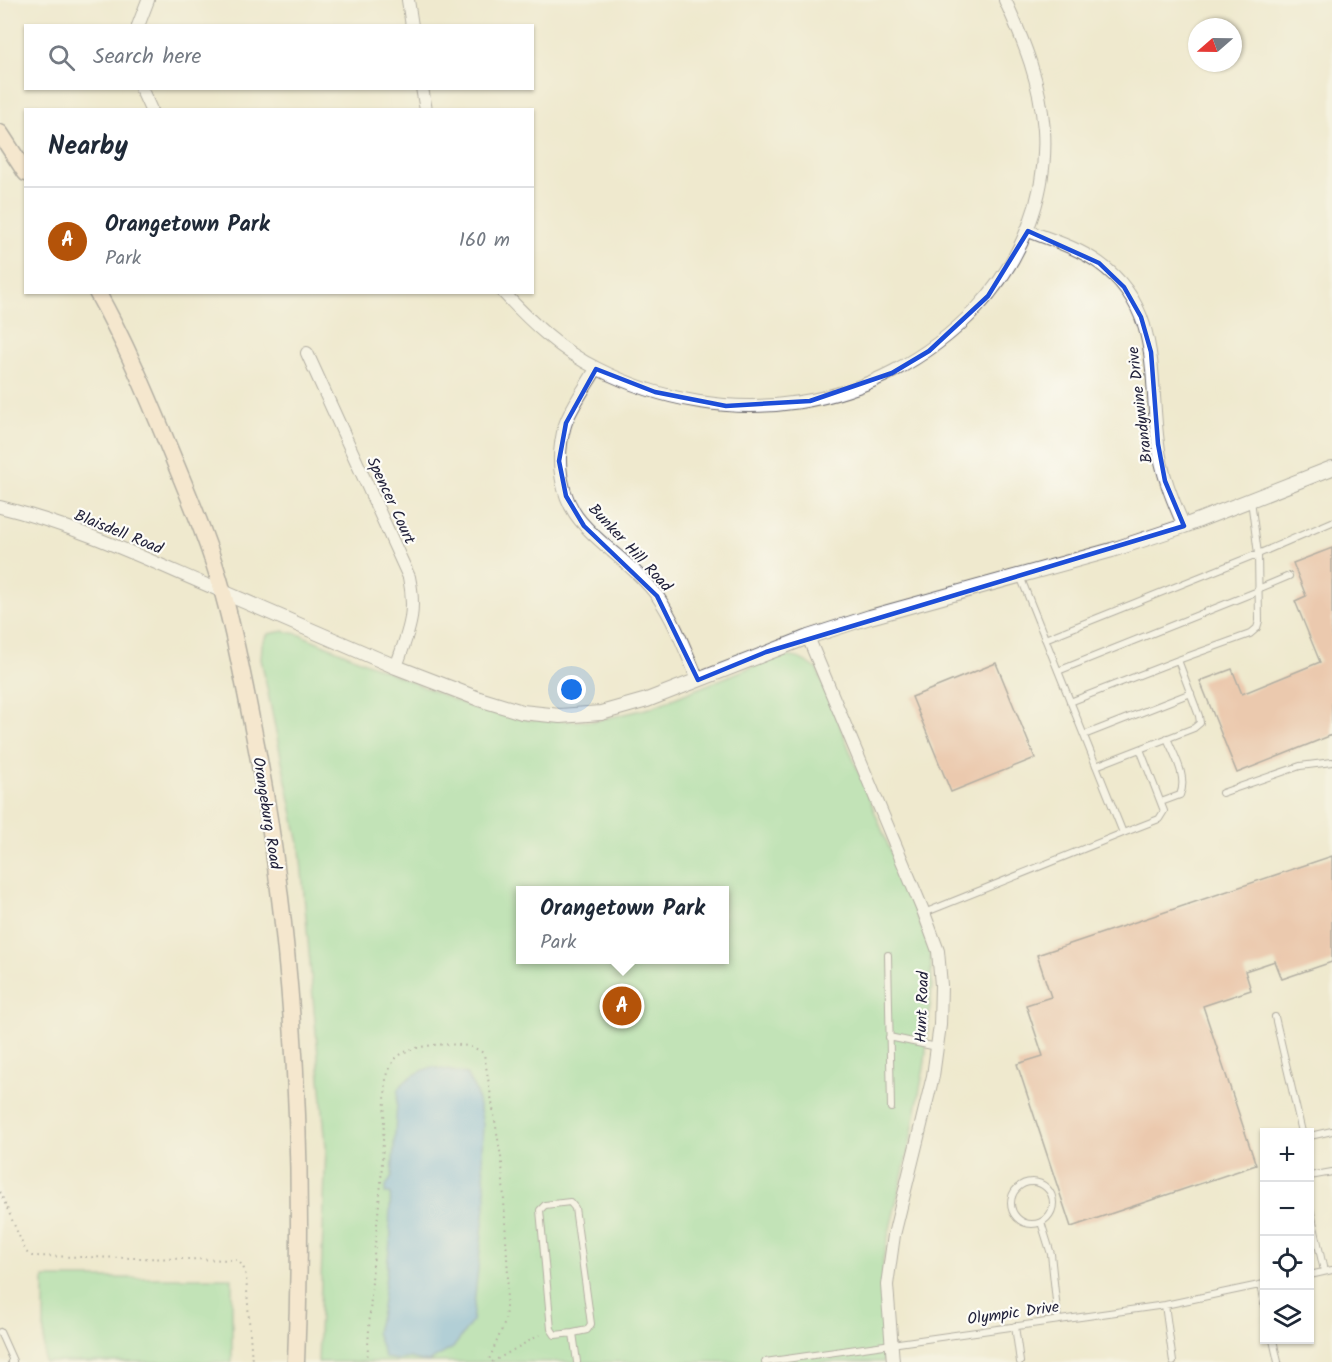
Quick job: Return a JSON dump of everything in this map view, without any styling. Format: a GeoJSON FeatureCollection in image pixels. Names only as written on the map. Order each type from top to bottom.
{"type":"FeatureCollection","features":[{"type":"Feature","properties":{"kind":"main road"},"geometry":{"type":"LineString","coordinates":[[0,133],[24,170]]}},
{"type":"Feature","properties":{"kind":"main road","name":"Orangeburg Road"},"geometry":{"type":"LineString","coordinates":[[98,294],[150,401],[189,497],[223,592],[265,790],[291,987],[300,1197],[296,1362]]}},
{"type":"Feature","properties":{"kind":"street"},"geometry":{"type":"LineString","coordinates":[[139,24],[148,0]]}},
{"type":"Feature","properties":{"kind":"street"},"geometry":{"type":"LineString","coordinates":[[408,0],[412,24]]}},
{"type":"Feature","properties":{"kind":"street"},"geometry":{"type":"LineString","coordinates":[[505,294],[530,321],[596,369],[656,392],[726,406],[766,407],[810,401],[851,390],[892,373],[929,351],[960,326],[988,296],[1010,266],[1028,231],[1042,171],[1044,131],[1039,93],[1029,53],[1005,0]]}},
{"type":"Feature","properties":{"kind":"street"},"geometry":{"type":"LineString","coordinates":[[142,90],[150,108]]}},
{"type":"Feature","properties":{"kind":"street"},"geometry":{"type":"LineString","coordinates":[[422,90],[426,108]]}},
{"type":"Feature","properties":{"kind":"street","name":"Brandywine Drive"},"geometry":{"type":"LineString","coordinates":[[1028,231],[1073,249],[1099,263],[1124,287],[1141,317],[1151,352],[1158,444],[1165,481],[1184,526]]}},
{"type":"Feature","properties":{"kind":"street","name":"Spencer Court"},"geometry":{"type":"LineString","coordinates":[[307,353],[409,577],[413,596],[412,619],[396,667]]}},
{"type":"Feature","properties":{"kind":"street","name":"Bunker Hill Road"},"geometry":{"type":"LineString","coordinates":[[596,369],[566,423],[559,461],[566,496],[584,526],[633,570],[657,596],[672,622],[698,680]]}},
{"type":"Feature","properties":{"kind":"street"},"geometry":{"type":"LineString","coordinates":[[223,592],[396,667],[479,699],[522,712],[561,716],[601,713],[647,700],[808,637],[870,617],[1112,550],[1184,526],[1332,468]]}},
{"type":"Feature","properties":{"kind":"street","name":"Blaisdell Road"},"geometry":{"type":"LineString","coordinates":[[0,507],[39,516],[97,538],[223,592]]}},
{"type":"Feature","properties":{"kind":"street","name":"Hunt Road"},"geometry":{"type":"LineString","coordinates":[[808,637],[938,951],[941,985],[937,1047],[923,1120],[894,1235],[887,1285],[893,1362]]}},
{"type":"Feature","properties":{"kind":"lane"},"geometry":{"type":"LineString","coordinates":[[1070,702],[1250,634],[1257,628],[1259,621],[1258,555],[1251,499]]}},
{"type":"Feature","properties":{"kind":"lane"},"geometry":{"type":"LineString","coordinates":[[1045,639],[1258,555],[1332,522]]}},
{"type":"Feature","properties":{"kind":"lane"},"geometry":{"type":"LineString","coordinates":[[1020,576],[1123,833]]}},
{"type":"Feature","properties":{"kind":"lane"},"geometry":{"type":"LineString","coordinates":[[1058,671],[1289,576]]}},
{"type":"Feature","properties":{"kind":"lane"},"geometry":{"type":"LineString","coordinates":[[1096,766],[1194,728],[1200,723],[1178,660]]}},
{"type":"Feature","properties":{"kind":"lane"},"geometry":{"type":"LineString","coordinates":[[1084,735],[1191,693]]}},
{"type":"Feature","properties":{"kind":"lane"},"geometry":{"type":"LineString","coordinates":[[1161,802],[1180,795],[1184,787],[1167,738]]}},
{"type":"Feature","properties":{"kind":"lane"},"geometry":{"type":"LineString","coordinates":[[924,913],[1159,819],[1164,811],[1140,749]]}},
{"type":"Feature","properties":{"kind":"lane"},"geometry":{"type":"LineString","coordinates":[[1222,793],[1300,766],[1332,762]]}},
{"type":"Feature","properties":{"kind":"lane"},"geometry":{"type":"LineString","coordinates":[[888,955],[891,1108]]}},
{"type":"Feature","properties":{"kind":"lane"},"geometry":{"type":"LineString","coordinates":[[1275,1017],[1301,1128]]}},
{"type":"Feature","properties":{"kind":"lane"},"geometry":{"type":"LineString","coordinates":[[890,1037],[937,1047]]}},
{"type":"Feature","properties":{"kind":"lane"},"geometry":{"type":"LineString","coordinates":[[1314,1135],[1332,1131]]}},
{"type":"Feature","properties":{"kind":"lane"},"geometry":{"type":"LineString","coordinates":[[1314,1175],[1332,1172]]}},
{"type":"Feature","properties":{"kind":"lane"},"geometry":{"type":"LineString","coordinates":[[1039,1183],[1050,1192],[1051,1212],[1041,1222],[1028,1223],[1016,1216],[1013,1211],[1012,1198],[1015,1192],[1025,1184],[1039,1183]]}},
{"type":"Feature","properties":{"kind":"lane"},"geometry":{"type":"LineString","coordinates":[[570,1202],[575,1208],[591,1324],[587,1330],[573,1333],[555,1335],[551,1329],[540,1210],[545,1205],[570,1202]]}},
{"type":"Feature","properties":{"kind":"lane"},"geometry":{"type":"LineString","coordinates":[[1041,1222],[1051,1254],[1058,1320]]}},
{"type":"Feature","properties":{"kind":"lane"},"geometry":{"type":"LineString","coordinates":[[1314,1222],[1328,1270]]}},
{"type":"Feature","properties":{"kind":"lane","name":"Olympic Drive"},"geometry":{"type":"LineString","coordinates":[[765,1362],[1165,1305],[1260,1285]]}},
{"type":"Feature","properties":{"kind":"lane"},"geometry":{"type":"LineString","coordinates":[[1165,1305],[1173,1362]]}},
{"type":"Feature","properties":{"kind":"lane"},"geometry":{"type":"LineString","coordinates":[[1015,1326],[1020,1362]]}},
{"type":"Feature","properties":{"kind":"lane"},"geometry":{"type":"LineString","coordinates":[[0,1332],[13,1361],[11,1362]]}},
{"type":"Feature","properties":{"kind":"lane"},"geometry":{"type":"LineString","coordinates":[[573,1333],[577,1362]]}},
{"type":"Feature","properties":{"kind":"lane"},"geometry":{"type":"LineString","coordinates":[[1274,1344],[1278,1362]]}},
{"type":"Feature","properties":{"kind":"path"},"geometry":{"type":"LineString","coordinates":[[367,1362],[381,1183],[386,1079],[390,1068],[401,1054],[415,1049],[458,1043],[479,1048],[484,1054],[502,1163],[507,1240],[507,1301],[505,1322],[490,1362]]}},
{"type":"Feature","properties":{"kind":"path"},"geometry":{"type":"LineString","coordinates":[[0,1192],[26,1252],[32,1256],[237,1260],[243,1266],[246,1276],[252,1362]]}},
{"type":"Feature","properties":{"kind":"path"},"geometry":{"type":"LineString","coordinates":[[490,1362],[551,1329]]}},
{"type":"Feature","properties":{"kind":"highlighted area"},"geometry":{"type":"Polygon","coordinates":[[[1028,231],[1099,263],[1124,287],[1141,317],[1151,352],[1158,444],[1165,481],[1184,526],[766,652],[698,680],[657,596],[584,526],[566,496],[559,461],[566,423],[596,369],[655,392],[726,406],[810,401],[892,373],[929,351],[988,296],[1028,231]]]}},
{"type":"Feature","properties":{"kind":"green space"},"geometry":{"type":"Polygon","coordinates":[[[284,631],[301,635],[478,710],[530,720],[595,721],[650,708],[776,657],[798,658],[817,669],[930,949],[932,984],[925,1062],[910,1143],[883,1259],[883,1362],[318,1362],[326,1147],[300,849],[261,659],[262,645],[268,634],[284,631]]]}},
{"type":"Feature","properties":{"kind":"green space"},"geometry":{"type":"Polygon","coordinates":[[[44,1278],[232,1278],[232,1362],[44,1362],[44,1278]]]}},
{"type":"Feature","properties":{"kind":"water"},"geometry":{"type":"Polygon","coordinates":[[[432,1067],[466,1074],[476,1092],[483,1124],[482,1154],[486,1197],[472,1322],[453,1348],[428,1362],[410,1358],[397,1360],[385,1358],[376,1332],[382,1308],[391,1234],[390,1193],[385,1193],[386,1186],[392,1177],[398,1089],[413,1075],[432,1067]]]}},
{"type":"Feature","properties":{"kind":"building"},"geometry":{"type":"Polygon","coordinates":[[[1332,548],[1332,735],[1237,773],[1200,681],[1232,669],[1242,694],[1320,662],[1295,601],[1306,596],[1293,563],[1332,548]]]}},
{"type":"Feature","properties":{"kind":"building"},"geometry":{"type":"Polygon","coordinates":[[[996,663],[1035,758],[951,792],[912,697],[996,663]]]}},
{"type":"Feature","properties":{"kind":"building"},"geometry":{"type":"Polygon","coordinates":[[[1332,856],[1332,962],[1282,979],[1275,961],[1245,971],[1251,990],[1203,1006],[1256,1165],[1071,1227],[1017,1064],[1043,1056],[1026,1005],[1051,997],[1037,955],[1332,856]]]}},
{"type":"Feature","properties":{"kind":"place","name":"Orangetown Park"},"geometry":{"type":"Point","coordinates":[622,1006]}}]}
